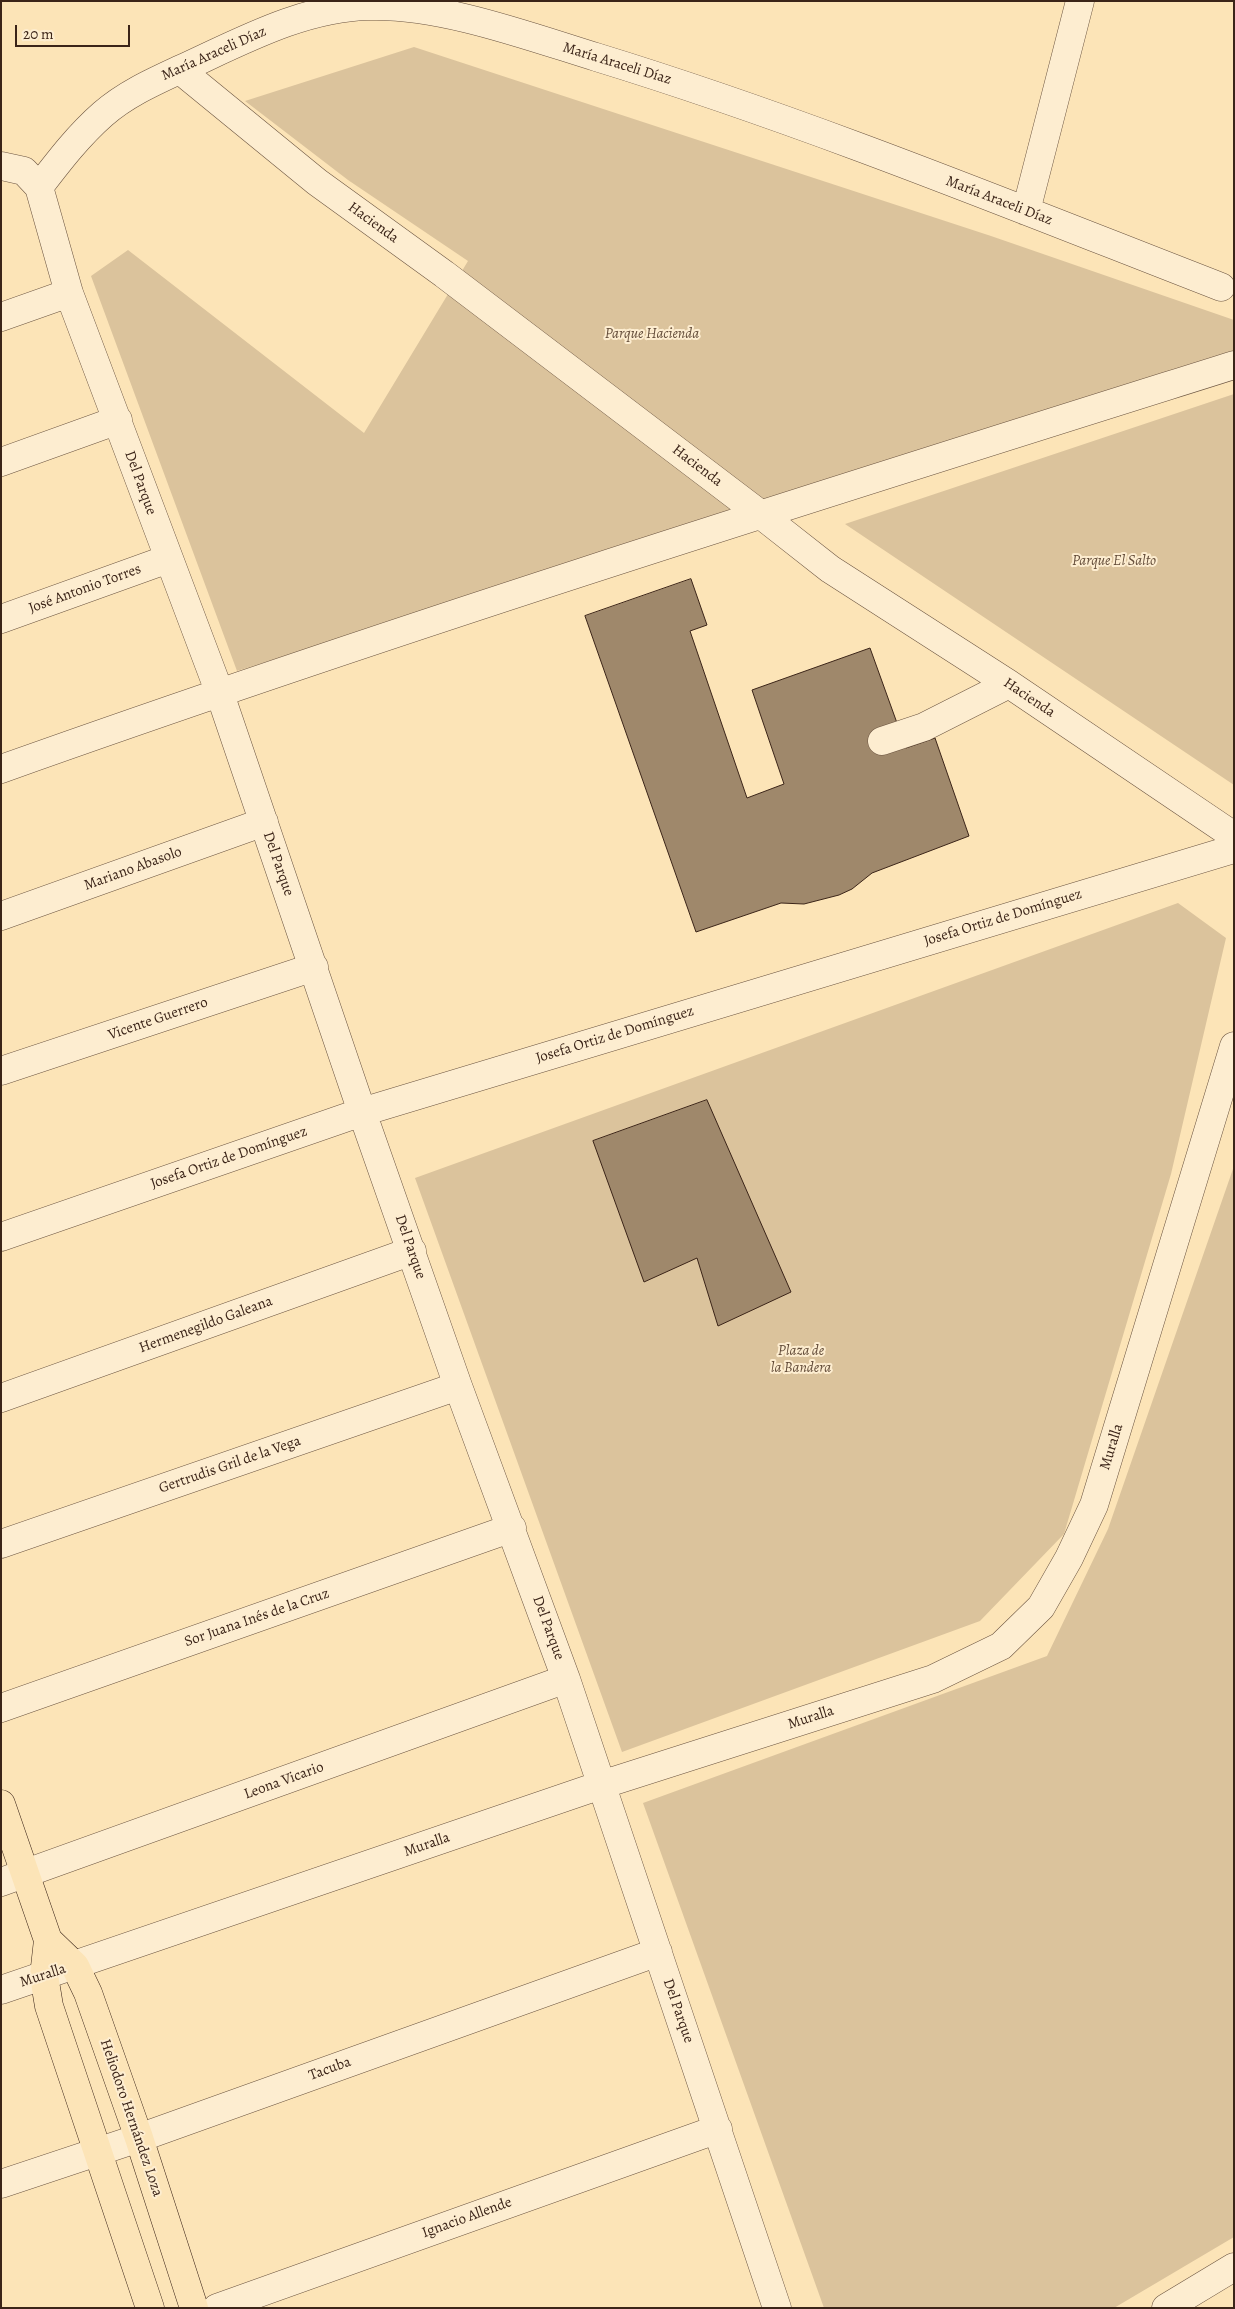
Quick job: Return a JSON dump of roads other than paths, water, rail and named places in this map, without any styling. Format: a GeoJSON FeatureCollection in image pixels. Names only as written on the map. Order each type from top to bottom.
{"type":"FeatureCollection","features":[{"type":"Feature","properties":{"kind":"main road","name":"Heliodoro Hernández Loza"},"geometry":{"type":"LineString","coordinates":[[1,1804],[13,1878],[48,1940],[75,1966],[88,1993],[140,2138],[194,2308]]}},
{"type":"Feature","properties":{"kind":"main road","name":"Heliodoro Hernández Loza"},"geometry":{"type":"LineString","coordinates":[[48,1940],[44,1976],[49,2006],[150,2308]]}},
{"type":"Feature","properties":{"kind":"street"},"geometry":{"type":"LineString","coordinates":[[1026,211],[1080,1]]}},
{"type":"Feature","properties":{"kind":"street","name":"María Araceli Díaz"},"geometry":{"type":"LineString","coordinates":[[39,187],[68,148],[104,113],[136,90],[228,46],[280,25],[336,9],[370,6],[434,13],[500,28],[733,102],[1026,211],[1221,287]]}},
{"type":"Feature","properties":{"kind":"street","name":"Hacienda"},"geometry":{"type":"LineString","coordinates":[[180,70],[317,182],[444,274],[760,514],[830,570],[1009,684],[1234,836]]}},
{"type":"Feature","properties":{"kind":"street"},"geometry":{"type":"LineString","coordinates":[[1,166],[24,171],[39,187]]}},
{"type":"Feature","properties":{"kind":"street","name":"Del Parque"},"geometry":{"type":"LineString","coordinates":[[39,187],[69,293],[219,691],[362,1112],[458,1386],[512,1528],[566,1679],[777,2308]]}},
{"type":"Feature","properties":{"kind":"street"},"geometry":{"type":"LineString","coordinates":[[1,317],[69,293]]}},
{"type":"Feature","properties":{"kind":"street"},"geometry":{"type":"LineString","coordinates":[[1,769],[219,691],[760,514],[1234,365]]}},
{"type":"Feature","properties":{"kind":"street"},"geometry":{"type":"LineString","coordinates":[[1,462],[118,420]]}},
{"type":"Feature","properties":{"kind":"street","name":"José Antonio Torres"},"geometry":{"type":"LineString","coordinates":[[1,619],[168,559]]}},
{"type":"Feature","properties":{"kind":"street"},"geometry":{"type":"LineString","coordinates":[[882,741],[924,727],[1009,684]]}},
{"type":"Feature","properties":{"kind":"street","name":"Mariano Abasolo"},"geometry":{"type":"LineString","coordinates":[[1,916],[264,822]]}},
{"type":"Feature","properties":{"kind":"street","name":"Josefa Ortiz de Domínguez"},"geometry":{"type":"LineString","coordinates":[[1,1237],[362,1112],[1234,848]]}},
{"type":"Feature","properties":{"kind":"street","name":"Vicente Guerrero"},"geometry":{"type":"LineString","coordinates":[[1,1072],[314,967]]}},
{"type":"Feature","properties":{"kind":"street","name":"Muralla"},"geometry":{"type":"LineString","coordinates":[[1,1990],[601,1785],[933,1679],[1001,1646],[1041,1607],[1069,1558],[1094,1505],[1234,1046]]}},
{"type":"Feature","properties":{"kind":"street","name":"Hermenegildo Galeana"},"geometry":{"type":"LineString","coordinates":[[1,1398],[412,1252]]}},
{"type":"Feature","properties":{"kind":"street","name":"Gertrudis Gril de la Vega"},"geometry":{"type":"LineString","coordinates":[[1,1544],[458,1386]]}},
{"type":"Feature","properties":{"kind":"street","name":"Sor Juana Inés de la Cruz"},"geometry":{"type":"LineString","coordinates":[[1,1708],[512,1528]]}},
{"type":"Feature","properties":{"kind":"street","name":"Leona Vicario"},"geometry":{"type":"LineString","coordinates":[[13,1878],[566,1679]]}},
{"type":"Feature","properties":{"kind":"street","name":"Tacuba"},"geometry":{"type":"LineString","coordinates":[[1,2184],[140,2138],[658,1952]]}},
{"type":"Feature","properties":{"kind":"street","name":"Ignacio Allende"},"geometry":{"type":"LineString","coordinates":[[217,2308],[718,2129]]}},
{"type":"Feature","properties":{"kind":"street"},"geometry":{"type":"LineString","coordinates":[[1166,2308],[1234,2267]]}},
{"type":"Feature","properties":{"kind":"park label","name":"Parque Hacienda"},"geometry":{"type":"Point","coordinates":[652,334]}},
{"type":"Feature","properties":{"kind":"park label","name":"Parque El Salto"},"geometry":{"type":"Point","coordinates":[1114,561]}},
{"type":"Feature","properties":{"kind":"park label","name":"Plaza de la Bandera"},"geometry":{"type":"Point","coordinates":[801,1360]}}]}
